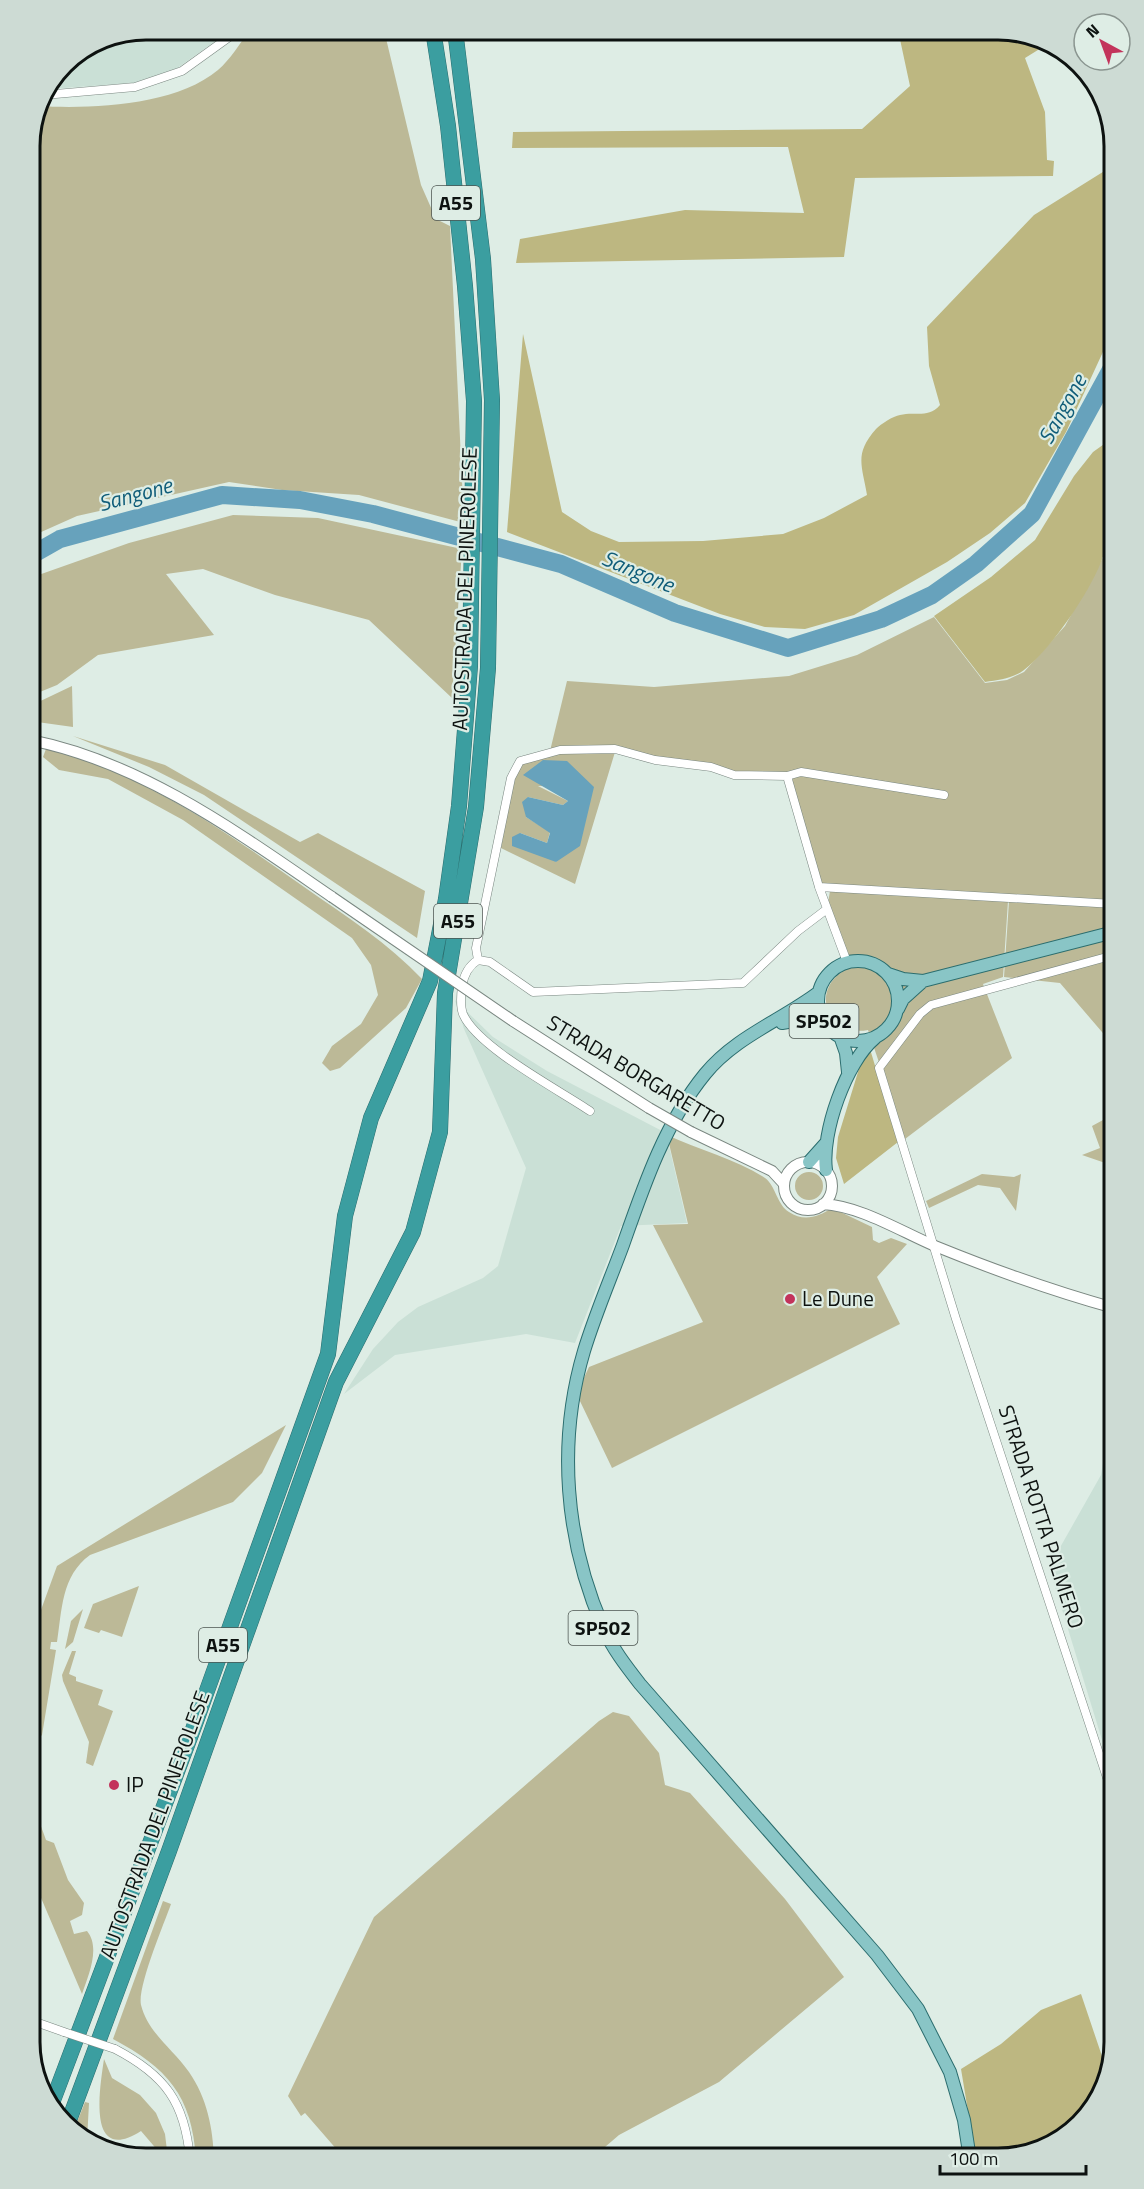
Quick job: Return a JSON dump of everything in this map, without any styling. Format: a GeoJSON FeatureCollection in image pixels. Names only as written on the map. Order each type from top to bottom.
{"type":"FeatureCollection","features":[{"type":"Feature","properties":{"kind":"highway","name":"AUTOSTRADA DEL PINEROLESE"},"geometry":{"type":"LineString","coordinates":[[55,2095],[195,1724],[328,1354],[345,1216],[371,1118],[430,981],[446,899],[459,806],[470,666],[474,401],[465,286],[448,126],[435,40]]}},
{"type":"Feature","properties":{"kind":"highway","name":"AUTOSTRADA DEL PINEROLESE"},"geometry":{"type":"LineString","coordinates":[[71,2116],[169,1851],[336,1383],[413,1232],[443,1115],[445,993],[476,807],[488,668],[492,400],[483,259],[456,40]]}},
{"type":"Feature","properties":{"kind":"main road","name":"SP502"},"geometry":{"type":"LineString","coordinates":[[968,2148],[964,2120],[950,2072],[918,2009],[877,1955],[633,1675],[603,1629],[575,1541],[568,1486],[569,1431],[584,1353],[653,1163],[687,1099],[706,1072],[730,1049],[793,1012],[819,992],[829,973],[847,962],[869,962],[888,974],[903,979],[923,981],[1104,935]]}},
{"type":"Feature","properties":{"kind":"main road"},"geometry":{"type":"LineString","coordinates":[[888,974],[896,988],[897,1012]]}},
{"type":"Feature","properties":{"kind":"main road","name":"SP502"},"geometry":{"type":"LineString","coordinates":[[819,992],[820,1013],[825,1022],[840,1036],[863,1040],[878,1035],[892,1021],[903,999],[923,981]]}},
{"type":"Feature","properties":{"kind":"main road","name":"SP502"},"geometry":{"type":"LineString","coordinates":[[758,1031],[798,1019],[825,1022]]}},
{"type":"Feature","properties":{"kind":"main road"},"geometry":{"type":"LineString","coordinates":[[826,1170],[826,1142],[848,1073],[860,1052],[878,1035]]}},
{"type":"Feature","properties":{"kind":"main road"},"geometry":{"type":"LineString","coordinates":[[840,1036],[846,1053],[848,1073]]}},
{"type":"Feature","properties":{"kind":"main road"},"geometry":{"type":"LineString","coordinates":[[809,1162],[826,1142]]}},
{"type":"Feature","properties":{"kind":"street"},"geometry":{"type":"LineString","coordinates":[[55,93],[135,87],[182,70],[225,40]]}},
{"type":"Feature","properties":{"kind":"street","name":"STRADA BORGARETTO"},"geometry":{"type":"LineString","coordinates":[[41,743],[104,762],[180,799],[238,833],[513,1021],[690,1132],[772,1171],[784,1184]]}},
{"type":"Feature","properties":{"kind":"street"},"geometry":{"type":"LineString","coordinates":[[478,960],[476,948],[511,777],[520,761],[560,750],[615,749],[655,760],[711,767],[734,775],[787,776],[801,772],[944,795]]}},
{"type":"Feature","properties":{"kind":"street"},"geometry":{"type":"LineString","coordinates":[[787,776],[819,887],[847,962]]}},
{"type":"Feature","properties":{"kind":"street"},"geometry":{"type":"LineString","coordinates":[[819,887],[1104,903]]}},
{"type":"Feature","properties":{"kind":"street"},"geometry":{"type":"LineString","coordinates":[[590,1111],[490,1045],[469,1023],[463,1012],[462,988],[466,970],[478,960],[490,962],[533,992],[743,983],[798,931],[827,909]]}},
{"type":"Feature","properties":{"kind":"street","name":"STRADA ROTTA PALMERO"},"geometry":{"type":"LineString","coordinates":[[1104,958],[931,1005],[920,1014],[882,1063],[880,1074],[929,1233],[936,1246],[956,1319],[1104,1768]]}},
{"type":"Feature","properties":{"kind":"street"},"geometry":{"type":"LineString","coordinates":[[852,1209],[832,1188],[826,1170],[809,1162],[796,1166],[789,1172],[784,1184],[787,1197],[798,1207],[810,1210],[823,1204],[852,1209],[936,1246],[1061,1293],[1104,1305]]}},
{"type":"Feature","properties":{"kind":"street","name":"STRADA BORGARETTO"},"geometry":{"type":"LineString","coordinates":[[772,1171],[789,1172]]}},
{"type":"Feature","properties":{"kind":"street"},"geometry":{"type":"LineString","coordinates":[[823,1204],[832,1188]]}},
{"type":"Feature","properties":{"kind":"street"},"geometry":{"type":"LineString","coordinates":[[40,2024],[115,2049],[156,2075],[171,2093],[182,2114],[188,2148]]}},
{"type":"Feature","properties":{"kind":"shaded area"},"geometry":{"type":"Polygon","coordinates":[[[147,40],[217,40],[176,69],[133,83],[58,88],[88,58],[113,46],[147,40]]]}},
{"type":"Feature","properties":{"kind":"shaded area"},"geometry":{"type":"Polygon","coordinates":[[[243,40],[386,40],[421,185],[436,219],[450,226],[464,523],[359,495],[282,490],[229,482],[77,516],[41,532],[41,140],[44,119],[49,107],[82,107],[132,103],[156,98],[200,82],[218,70],[243,40]]]}},
{"type":"Feature","properties":{"kind":"shaded area"},"geometry":{"type":"Polygon","coordinates":[[[900,41],[1004,41],[1025,44],[1039,49],[1025,58],[1045,112],[1047,160],[1054,161],[1053,176],[855,178],[844,257],[516,263],[520,239],[685,210],[804,213],[788,147],[512,148],[513,132],[862,129],[910,86],[900,41]]]}},
{"type":"Feature","properties":{"kind":"shaded area"},"geometry":{"type":"Polygon","coordinates":[[[1104,171],[1104,350],[1066,432],[1025,503],[990,533],[947,562],[854,615],[805,629],[765,627],[720,614],[507,532],[523,334],[562,512],[591,531],[619,542],[703,541],[783,534],[824,518],[867,495],[861,460],[865,446],[876,429],[887,420],[897,416],[931,412],[940,405],[929,366],[927,327],[1034,215],[1104,171]]]}},
{"type":"Feature","properties":{"kind":"shaded area"},"geometry":{"type":"Polygon","coordinates":[[[1104,444],[1104,553],[1093,580],[1072,615],[1035,660],[1015,675],[985,682],[934,616],[991,577],[1035,540],[1074,476],[1093,452],[1104,444]]]}},
{"type":"Feature","properties":{"kind":"shaded area"},"geometry":{"type":"Polygon","coordinates":[[[233,515],[318,518],[462,549],[452,698],[369,620],[275,595],[203,569],[166,574],[214,635],[98,655],[57,685],[41,692],[41,574],[129,543],[233,515]]]}},
{"type":"Feature","properties":{"kind":"shaded area"},"geometry":{"type":"Polygon","coordinates":[[[1104,556],[1104,899],[821,884],[792,780],[794,776],[745,776],[630,752],[550,751],[567,681],[654,687],[789,676],[857,655],[934,617],[985,683],[1007,680],[1024,672],[1065,626],[1104,556]]]}},
{"type":"Feature","properties":{"kind":"shaded area"},"geometry":{"type":"Polygon","coordinates":[[[72,686],[73,727],[41,722],[41,701],[72,686]]]}},
{"type":"Feature","properties":{"kind":"shaded area"},"geometry":{"type":"Polygon","coordinates":[[[73,736],[165,765],[300,842],[318,833],[425,891],[417,938],[204,795],[149,767],[73,736]]]}},
{"type":"Feature","properties":{"kind":"shaded area"},"geometry":{"type":"Polygon","coordinates":[[[46,749],[117,773],[183,807],[246,846],[352,920],[381,942],[422,979],[406,1008],[340,1068],[330,1071],[322,1063],[332,1046],[361,1024],[378,995],[371,965],[352,938],[183,820],[108,779],[59,770],[43,757],[46,749]]]}},
{"type":"Feature","properties":{"kind":"shaded area"},"geometry":{"type":"Polygon","coordinates":[[[577,751],[615,752],[575,884],[501,848],[511,792],[519,767],[538,757],[577,751]],[[538,786],[568,801],[563,805],[528,797],[526,817],[550,832],[547,843],[520,833],[556,862],[593,787],[538,786]]]}},
{"type":"Feature","properties":{"kind":"shaded area"},"geometry":{"type":"Polygon","coordinates":[[[830,891],[1008,901],[1003,977],[983,984],[1012,1058],[905,1139],[868,1030],[842,1027],[833,1019],[828,1010],[826,999],[828,988],[835,977],[847,969],[827,909],[830,891]]]}},
{"type":"Feature","properties":{"kind":"shaded area"},"geometry":{"type":"Polygon","coordinates":[[[1009,901],[1104,906],[1104,1034],[1060,983],[1004,977],[1009,901]]]}},
{"type":"Feature","properties":{"kind":"shaded area"},"geometry":{"type":"Polygon","coordinates":[[[455,1000],[493,1037],[547,1071],[666,1133],[687,1223],[621,1226],[575,1343],[526,1334],[395,1355],[344,1394],[373,1349],[398,1322],[418,1307],[483,1278],[498,1266],[526,1168],[464,1029],[455,1000]]]}},
{"type":"Feature","properties":{"kind":"shaded area"},"geometry":{"type":"Polygon","coordinates":[[[870,1049],[898,1142],[844,1184],[836,1158],[838,1137],[862,1059],[870,1049]]]}},
{"type":"Feature","properties":{"kind":"shaded area"},"geometry":{"type":"Polygon","coordinates":[[[1104,1119],[1104,1163],[1082,1155],[1100,1148],[1092,1126],[1104,1119]]]}},
{"type":"Feature","properties":{"kind":"shaded area","name":"Le Dune"},"geometry":{"type":"Polygon","coordinates":[[[667,1135],[754,1171],[769,1181],[785,1209],[795,1215],[806,1218],[832,1208],[872,1227],[873,1240],[879,1243],[891,1238],[907,1244],[877,1277],[900,1324],[612,1468],[579,1399],[582,1382],[589,1367],[703,1322],[653,1225],[688,1224],[667,1135]]]}},
{"type":"Feature","properties":{"kind":"shaded area"},"geometry":{"type":"Polygon","coordinates":[[[809,1172],[819,1176],[823,1186],[819,1196],[809,1200],[799,1196],[795,1186],[799,1176],[809,1172]]]}},
{"type":"Feature","properties":{"kind":"shaded area"},"geometry":{"type":"Polygon","coordinates":[[[982,1174],[1014,1177],[1021,1174],[1016,1211],[1000,1188],[978,1185],[929,1208],[926,1201],[982,1174]]]}},
{"type":"Feature","properties":{"kind":"shaded area"},"geometry":{"type":"Polygon","coordinates":[[[286,1425],[262,1473],[233,1502],[90,1555],[80,1563],[64,1595],[57,1642],[51,1642],[50,1649],[56,1650],[40,1737],[40,1612],[57,1566],[286,1425]]]}},
{"type":"Feature","properties":{"kind":"shaded area"},"geometry":{"type":"Polygon","coordinates":[[[1104,1457],[1104,1746],[1049,1567],[1101,1475],[1104,1457]]]}},
{"type":"Feature","properties":{"kind":"shaded area"},"geometry":{"type":"Polygon","coordinates":[[[139,1586],[122,1637],[101,1630],[99,1633],[84,1628],[93,1604],[139,1586]]]}},
{"type":"Feature","properties":{"kind":"shaded area"},"geometry":{"type":"Polygon","coordinates":[[[83,1609],[73,1642],[65,1649],[71,1621],[83,1609]]]}},
{"type":"Feature","properties":{"kind":"shaded area"},"geometry":{"type":"Polygon","coordinates":[[[72,1651],[76,1651],[69,1674],[76,1677],[76,1681],[103,1690],[98,1705],[113,1711],[93,1766],[86,1763],[89,1742],[63,1681],[62,1675],[72,1651]]]}},
{"type":"Feature","properties":{"kind":"shaded area"},"geometry":{"type":"Polygon","coordinates":[[[613,1712],[629,1716],[659,1753],[665,1785],[690,1793],[785,1899],[844,1977],[719,2082],[619,2135],[604,2148],[335,2148],[305,2113],[301,2116],[288,2096],[374,1917],[599,1721],[613,1712]]]}},
{"type":"Feature","properties":{"kind":"shaded area"},"geometry":{"type":"Polygon","coordinates":[[[40,1824],[46,1840],[54,1843],[68,1880],[84,1903],[82,1915],[70,1921],[74,1934],[87,1931],[93,1945],[90,1971],[82,1994],[40,1896],[40,1824]]]}},
{"type":"Feature","properties":{"kind":"shaded area"},"geometry":{"type":"Polygon","coordinates":[[[163,1901],[171,1904],[147,1970],[141,2005],[149,2024],[195,2082],[205,2103],[213,2148],[194,2148],[189,2117],[173,2086],[148,2061],[113,2039],[163,1901]]]}},
{"type":"Feature","properties":{"kind":"shaded area"},"geometry":{"type":"Polygon","coordinates":[[[1081,1994],[1103,2058],[1093,2089],[1086,2101],[1067,2122],[1044,2138],[1011,2148],[974,2148],[961,2069],[1001,2044],[1041,2010],[1081,1994]]]}},
{"type":"Feature","properties":{"kind":"shaded area"},"geometry":{"type":"Polygon","coordinates":[[[104,2059],[112,2078],[140,2095],[156,2113],[165,2134],[167,2148],[156,2148],[141,2131],[123,2139],[111,2138],[104,2131],[100,2119],[100,2087],[104,2059]]]}},
{"type":"Feature","properties":{"kind":"shaded area"},"geometry":{"type":"Polygon","coordinates":[[[85,2102],[89,2103],[88,2131],[77,2122],[85,2102]]]}},
{"type":"Feature","properties":{"kind":"water"},"geometry":{"type":"Polygon","coordinates":[[[543,760],[567,761],[594,787],[580,846],[556,862],[512,846],[512,837],[520,833],[547,843],[550,833],[526,817],[522,802],[528,797],[563,805],[568,801],[523,775],[543,760]]]}},
{"type":"Feature","properties":{"kind":"waterway","name":"Sangone"},"geometry":{"type":"LineString","coordinates":[[41,550],[60,539],[222,495],[300,500],[373,514],[561,564],[675,613],[788,648],[881,619],[932,595],[976,564],[1032,514],[1104,382]]}},
{"type":"Feature","properties":{"kind":"place","name":"Le Dune"},"geometry":{"type":"Point","coordinates":[790,1299]}},
{"type":"Feature","properties":{"kind":"place","name":"IP"},"geometry":{"type":"Point","coordinates":[114,1785]}}]}
